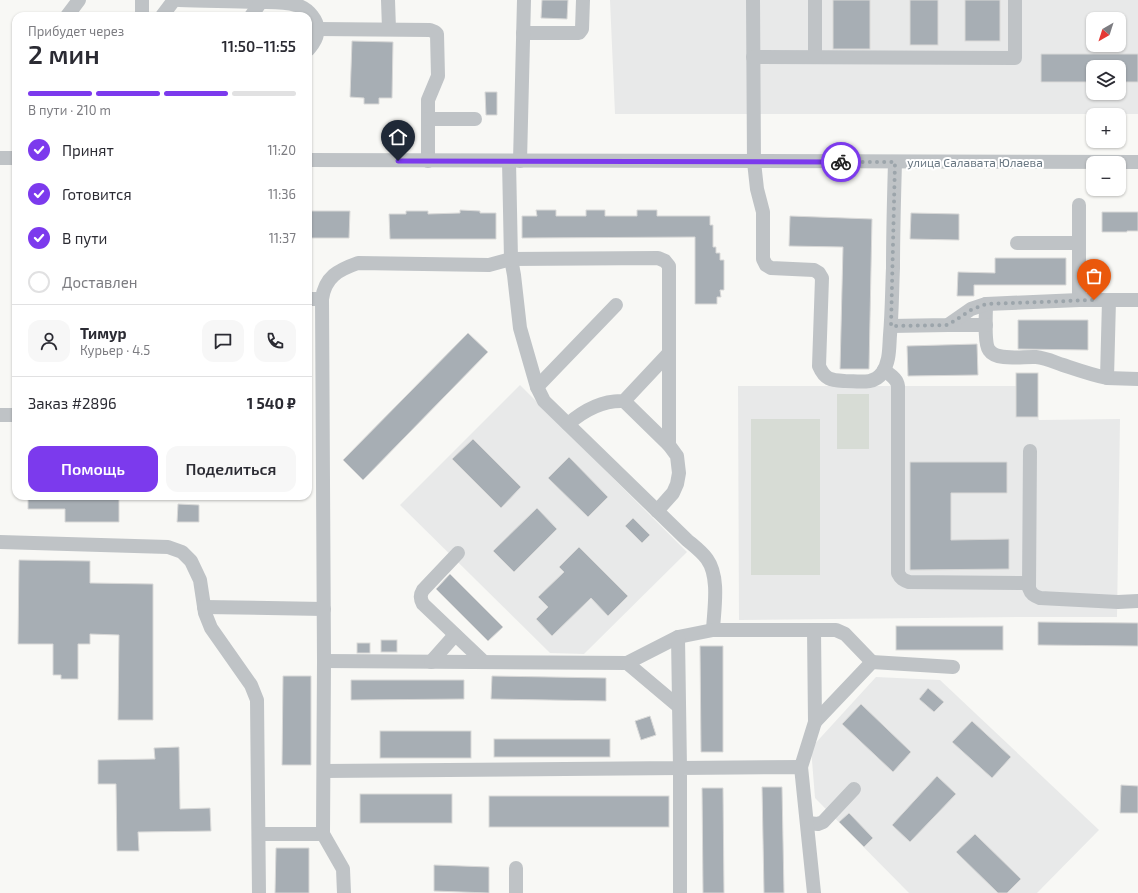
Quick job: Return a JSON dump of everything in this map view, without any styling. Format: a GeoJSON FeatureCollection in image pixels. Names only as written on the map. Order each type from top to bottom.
{"type":"FeatureCollection","features":[{"type":"Feature","properties":{"kind":"street"},"geometry":{"type":"LineString","coordinates":[[69,12],[79,0]]}},
{"type":"Feature","properties":{"kind":"street"},"geometry":{"type":"LineString","coordinates":[[142,0],[142,12]]}},
{"type":"Feature","properties":{"kind":"street"},"geometry":{"type":"LineString","coordinates":[[165,12],[174,0]]}},
{"type":"Feature","properties":{"kind":"street"},"geometry":{"type":"LineString","coordinates":[[180,0],[289,3],[304,8],[308,12]]}},
{"type":"Feature","properties":{"kind":"street"},"geometry":{"type":"LineString","coordinates":[[388,0],[389,29]]}},
{"type":"Feature","properties":{"kind":"street"},"geometry":{"type":"LineString","coordinates":[[524,0],[514,161],[511,259],[520,328],[537,387],[544,401],[707,559],[713,569],[715,587],[713,630]]}},
{"type":"Feature","properties":{"kind":"street"},"geometry":{"type":"LineString","coordinates":[[523,33],[579,33],[582,29],[583,0]]}},
{"type":"Feature","properties":{"kind":"street"},"geometry":{"type":"LineString","coordinates":[[753,0],[754,162],[757,189],[763,212],[763,259],[766,265],[771,268],[814,270],[819,273],[822,278],[819,366],[822,373],[827,378],[833,380],[866,382],[874,380],[882,374],[886,367],[891,326],[895,162]]}},
{"type":"Feature","properties":{"kind":"street"},"geometry":{"type":"LineString","coordinates":[[815,0],[815,57]]}},
{"type":"Feature","properties":{"kind":"street"},"geometry":{"type":"LineString","coordinates":[[753,57],[1015,58],[1015,0]]}},
{"type":"Feature","properties":{"kind":"street"},"geometry":{"type":"LineString","coordinates":[[253,12],[261,2]]}},
{"type":"Feature","properties":{"kind":"street"},"geometry":{"type":"LineString","coordinates":[[312,16],[318,29],[316,39],[312,44]]}},
{"type":"Feature","properties":{"kind":"street"},"geometry":{"type":"LineString","coordinates":[[318,29],[430,30],[437,34],[438,76],[428,100],[428,161]]}},
{"type":"Feature","properties":{"kind":"street"},"geometry":{"type":"LineString","coordinates":[[428,119],[475,119]]}},
{"type":"Feature","properties":{"kind":"street"},"geometry":{"type":"LineString","coordinates":[[0,158],[12,158]]}},
{"type":"Feature","properties":{"kind":"street","name":"улица Салавата Юлаева"},"geometry":{"type":"LineString","coordinates":[[312,160],[1138,162]]}},
{"type":"Feature","properties":{"kind":"street"},"geometry":{"type":"LineString","coordinates":[[1079,205],[1079,300]]}},
{"type":"Feature","properties":{"kind":"street"},"geometry":{"type":"LineString","coordinates":[[1017,243],[1079,243]]}},
{"type":"Feature","properties":{"kind":"street"},"geometry":{"type":"LineString","coordinates":[[344,893],[342,869],[323,834],[324,608],[322,299],[323,290],[330,279],[346,267],[358,263],[489,265],[511,259],[658,258],[665,261],[669,266],[669,445]]}},
{"type":"Feature","properties":{"kind":"street"},"geometry":{"type":"LineString","coordinates":[[312,299],[322,299]]}},
{"type":"Feature","properties":{"kind":"street"},"geometry":{"type":"LineString","coordinates":[[948,325],[971,310],[986,304],[1079,300],[1138,300]]}},
{"type":"Feature","properties":{"kind":"street"},"geometry":{"type":"LineString","coordinates":[[1107,378],[1109,300]]}},
{"type":"Feature","properties":{"kind":"street"},"geometry":{"type":"LineString","coordinates":[[986,304],[987,345],[990,351],[996,355],[1004,357],[1037,357],[1094,376],[1138,379]]}},
{"type":"Feature","properties":{"kind":"street"},"geometry":{"type":"LineString","coordinates":[[537,387],[616,305]]}},
{"type":"Feature","properties":{"kind":"street"},"geometry":{"type":"LineString","coordinates":[[891,326],[986,325]]}},
{"type":"Feature","properties":{"kind":"street"},"geometry":{"type":"LineString","coordinates":[[624,401],[669,353]]}},
{"type":"Feature","properties":{"kind":"street"},"geometry":{"type":"LineString","coordinates":[[884,370],[898,382],[898,573],[900,578],[909,582],[1029,583]]}},
{"type":"Feature","properties":{"kind":"street"},"geometry":{"type":"LineString","coordinates":[[568,424],[578,415],[589,409],[614,400],[624,401],[669,445],[677,456],[679,473],[677,484],[673,493],[657,511]]}},
{"type":"Feature","properties":{"kind":"street"},"geometry":{"type":"LineString","coordinates":[[0,415],[12,415]]}},
{"type":"Feature","properties":{"kind":"street"},"geometry":{"type":"LineString","coordinates":[[1030,451],[1030,592],[1034,596],[1040,598],[1118,602],[1138,601]]}},
{"type":"Feature","properties":{"kind":"street"},"geometry":{"type":"LineString","coordinates":[[0,542],[168,547],[182,552],[191,561],[200,580],[204,613],[211,628],[251,685],[257,700],[259,893]]}},
{"type":"Feature","properties":{"kind":"street"},"geometry":{"type":"LineString","coordinates":[[458,553],[420,595],[423,604],[484,662]]}},
{"type":"Feature","properties":{"kind":"street"},"geometry":{"type":"LineString","coordinates":[[204,607],[324,608]]}},
{"type":"Feature","properties":{"kind":"street"},"geometry":{"type":"LineString","coordinates":[[324,661],[627,663],[678,637],[713,630],[836,630],[845,634],[872,662],[954,667]]}},
{"type":"Feature","properties":{"kind":"street"},"geometry":{"type":"LineString","coordinates":[[814,630],[815,722],[801,768],[807,823],[817,890]]}},
{"type":"Feature","properties":{"kind":"street"},"geometry":{"type":"LineString","coordinates":[[431,662],[455,635]]}},
{"type":"Feature","properties":{"kind":"street"},"geometry":{"type":"LineString","coordinates":[[678,637],[680,893]]}},
{"type":"Feature","properties":{"kind":"street"},"geometry":{"type":"LineString","coordinates":[[815,722],[872,662]]}},
{"type":"Feature","properties":{"kind":"street"},"geometry":{"type":"LineString","coordinates":[[627,663],[678,706]]}},
{"type":"Feature","properties":{"kind":"street"},"geometry":{"type":"LineString","coordinates":[[324,772],[801,768]]}},
{"type":"Feature","properties":{"kind":"street"},"geometry":{"type":"LineString","coordinates":[[807,823],[818,824],[823,822],[854,789]]}},
{"type":"Feature","properties":{"kind":"street"},"geometry":{"type":"LineString","coordinates":[[259,834],[323,834]]}},
{"type":"Feature","properties":{"kind":"street"},"geometry":{"type":"LineString","coordinates":[[516,868],[516,893]]}},
{"type":"Feature","properties":{"kind":"shaded area"},"geometry":{"type":"Polygon","coordinates":[[[610,0],[1138,0],[1138,114],[1126,114],[1126,108],[1086,108],[1086,114],[615,114],[610,0]]]}},
{"type":"Feature","properties":{"kind":"shaded area"},"geometry":{"type":"Polygon","coordinates":[[[520,385],[687,552],[584,654],[550,653],[400,505],[520,385]]]}},
{"type":"Feature","properties":{"kind":"shaded area"},"geometry":{"type":"Polygon","coordinates":[[[738,386],[1016,386],[1016,417],[1038,417],[1039,420],[1120,419],[1117,617],[739,620],[738,386]]]}},
{"type":"Feature","properties":{"kind":"shaded area"},"geometry":{"type":"Polygon","coordinates":[[[837,394],[869,394],[869,449],[837,449],[837,394]]]}},
{"type":"Feature","properties":{"kind":"shaded area"},"geometry":{"type":"Polygon","coordinates":[[[751,419],[820,419],[820,575],[751,575],[751,419]]]}},
{"type":"Feature","properties":{"kind":"shaded area"},"geometry":{"type":"Polygon","coordinates":[[[876,677],[940,680],[1099,830],[1037,893],[909,893],[815,798],[811,748],[876,677]]]}},
{"type":"Feature","properties":{"kind":"building"},"geometry":{"type":"Polygon","coordinates":[[[542,0],[568,0],[567,19],[541,18],[542,0]]]}},
{"type":"Feature","properties":{"kind":"building"},"geometry":{"type":"Polygon","coordinates":[[[833,0],[870,0],[870,49],[833,49],[833,0]]]}},
{"type":"Feature","properties":{"kind":"building"},"geometry":{"type":"Polygon","coordinates":[[[910,0],[938,0],[938,45],[910,45],[910,0]]]}},
{"type":"Feature","properties":{"kind":"building"},"geometry":{"type":"Polygon","coordinates":[[[965,0],[1000,0],[1000,41],[965,41],[965,0]]]}},
{"type":"Feature","properties":{"kind":"building"},"geometry":{"type":"Polygon","coordinates":[[[352,41],[393,42],[392,98],[379,98],[379,104],[364,104],[364,98],[350,97],[352,41]]]}},
{"type":"Feature","properties":{"kind":"building"},"geometry":{"type":"Polygon","coordinates":[[[1041,54],[1138,54],[1138,82],[1126,82],[1126,60],[1086,60],[1086,82],[1041,82],[1041,54]]]}},
{"type":"Feature","properties":{"kind":"building"},"geometry":{"type":"Polygon","coordinates":[[[485,92],[497,92],[497,115],[486,115],[485,92]]]}},
{"type":"Feature","properties":{"kind":"building"},"geometry":{"type":"Polygon","coordinates":[[[460,210],[480,211],[480,213],[496,213],[496,239],[390,239],[389,214],[406,214],[406,211],[428,211],[428,214],[460,213],[460,210]]]}},
{"type":"Feature","properties":{"kind":"building"},"geometry":{"type":"Polygon","coordinates":[[[536,210],[556,210],[556,216],[586,216],[586,210],[605,210],[605,216],[637,216],[637,210],[657,210],[657,216],[710,216],[710,225],[713,225],[713,247],[716,247],[716,253],[720,253],[720,260],[724,260],[724,290],[720,290],[721,297],[717,297],[717,304],[695,304],[695,237],[522,238],[522,216],[537,216],[536,210]]]}},
{"type":"Feature","properties":{"kind":"building"},"geometry":{"type":"Polygon","coordinates":[[[312,211],[350,211],[349,238],[312,238],[312,211]]]}},
{"type":"Feature","properties":{"kind":"building"},"geometry":{"type":"Polygon","coordinates":[[[1102,212],[1138,212],[1138,231],[1102,232],[1102,212]]]}},
{"type":"Feature","properties":{"kind":"building"},"geometry":{"type":"Polygon","coordinates":[[[911,213],[959,214],[959,240],[910,239],[911,213]]]}},
{"type":"Feature","properties":{"kind":"building"},"geometry":{"type":"Polygon","coordinates":[[[790,216],[872,219],[869,369],[840,369],[843,247],[789,246],[790,216]]]}},
{"type":"Feature","properties":{"kind":"building"},"geometry":{"type":"Polygon","coordinates":[[[995,258],[1066,258],[1066,285],[974,285],[974,296],[957,296],[958,272],[995,273],[995,258]]]}},
{"type":"Feature","properties":{"kind":"building"},"geometry":{"type":"Polygon","coordinates":[[[1018,320],[1088,320],[1088,350],[1018,349],[1018,320]]]}},
{"type":"Feature","properties":{"kind":"building"},"geometry":{"type":"Polygon","coordinates":[[[468,333],[488,352],[363,480],[343,460],[468,333]]]}},
{"type":"Feature","properties":{"kind":"building"},"geometry":{"type":"Polygon","coordinates":[[[977,344],[978,375],[908,376],[907,346],[977,344]]]}},
{"type":"Feature","properties":{"kind":"building"},"geometry":{"type":"Polygon","coordinates":[[[1016,373],[1038,373],[1038,417],[1016,417],[1016,373]]]}},
{"type":"Feature","properties":{"kind":"building"},"geometry":{"type":"Polygon","coordinates":[[[473,439],[521,487],[501,508],[452,459],[473,439]]]}},
{"type":"Feature","properties":{"kind":"building"},"geometry":{"type":"Polygon","coordinates":[[[569,457],[608,497],[588,517],[548,478],[569,457]]]}},
{"type":"Feature","properties":{"kind":"building"},"geometry":{"type":"Polygon","coordinates":[[[910,462],[1007,462],[1007,493],[951,493],[951,540],[1009,539],[1009,569],[910,570],[910,462]]]}},
{"type":"Feature","properties":{"kind":"building"},"geometry":{"type":"Polygon","coordinates":[[[28,500],[119,500],[119,522],[65,522],[65,509],[28,509],[28,500]]]}},
{"type":"Feature","properties":{"kind":"building"},"geometry":{"type":"Polygon","coordinates":[[[178,504],[199,505],[199,522],[177,522],[178,504]]]}},
{"type":"Feature","properties":{"kind":"building"},"geometry":{"type":"Polygon","coordinates":[[[537,508],[557,529],[514,572],[493,551],[537,508]]]}},
{"type":"Feature","properties":{"kind":"building"},"geometry":{"type":"Polygon","coordinates":[[[633,518],[650,535],[642,543],[625,526],[633,518]]]}},
{"type":"Feature","properties":{"kind":"building"},"geometry":{"type":"Polygon","coordinates":[[[579,547],[628,596],[608,616],[591,598],[552,636],[536,619],[548,607],[538,597],[564,572],[559,567],[579,547]]]}},
{"type":"Feature","properties":{"kind":"building"},"geometry":{"type":"Polygon","coordinates":[[[19,560],[90,561],[90,583],[153,584],[153,720],[118,720],[119,635],[90,634],[90,644],[78,644],[78,679],[61,679],[61,675],[53,675],[53,644],[18,644],[19,560]]]}},
{"type":"Feature","properties":{"kind":"building"},"geometry":{"type":"Polygon","coordinates":[[[450,574],[503,627],[488,641],[436,589],[450,574]]]}},
{"type":"Feature","properties":{"kind":"building"},"geometry":{"type":"Polygon","coordinates":[[[1038,622],[1138,623],[1138,646],[1038,645],[1038,622]]]}},
{"type":"Feature","properties":{"kind":"building"},"geometry":{"type":"Polygon","coordinates":[[[896,626],[1003,626],[1003,650],[896,650],[896,626]]]}},
{"type":"Feature","properties":{"kind":"building"},"geometry":{"type":"Polygon","coordinates":[[[381,640],[397,640],[397,652],[381,652],[381,640]]]}},
{"type":"Feature","properties":{"kind":"building"},"geometry":{"type":"Polygon","coordinates":[[[357,643],[370,643],[370,653],[357,653],[357,643]]]}},
{"type":"Feature","properties":{"kind":"building"},"geometry":{"type":"Polygon","coordinates":[[[700,646],[723,646],[723,752],[701,752],[700,646]]]}},
{"type":"Feature","properties":{"kind":"building"},"geometry":{"type":"Polygon","coordinates":[[[283,676],[311,676],[311,765],[282,765],[283,676]]]}},
{"type":"Feature","properties":{"kind":"building"},"geometry":{"type":"Polygon","coordinates":[[[492,676],[606,678],[606,701],[491,699],[492,676]]]}},
{"type":"Feature","properties":{"kind":"building"},"geometry":{"type":"Polygon","coordinates":[[[351,680],[464,680],[464,699],[351,700],[351,680]]]}},
{"type":"Feature","properties":{"kind":"building"},"geometry":{"type":"Polygon","coordinates":[[[928,688],[944,702],[934,712],[919,699],[928,688]]]}},
{"type":"Feature","properties":{"kind":"building"},"geometry":{"type":"Polygon","coordinates":[[[861,704],[911,752],[893,772],[842,724],[861,704]]]}},
{"type":"Feature","properties":{"kind":"building"},"geometry":{"type":"Polygon","coordinates":[[[650,716],[656,735],[641,740],[635,721],[650,716]]]}},
{"type":"Feature","properties":{"kind":"building"},"geometry":{"type":"Polygon","coordinates":[[[972,721],[1011,757],[992,778],[952,742],[972,721]]]}},
{"type":"Feature","properties":{"kind":"building"},"geometry":{"type":"Polygon","coordinates":[[[380,731],[471,731],[471,758],[380,758],[380,731]]]}},
{"type":"Feature","properties":{"kind":"building"},"geometry":{"type":"Polygon","coordinates":[[[494,739],[610,739],[610,757],[494,757],[494,739]]]}},
{"type":"Feature","properties":{"kind":"building"},"geometry":{"type":"Polygon","coordinates":[[[179,747],[180,809],[210,808],[211,831],[138,832],[139,851],[117,851],[116,784],[98,784],[98,760],[155,759],[154,748],[179,747]]]}},
{"type":"Feature","properties":{"kind":"building"},"geometry":{"type":"Polygon","coordinates":[[[937,776],[956,794],[910,842],[892,825],[937,776]]]}},
{"type":"Feature","properties":{"kind":"building"},"geometry":{"type":"Polygon","coordinates":[[[1121,785],[1138,786],[1138,813],[1120,813],[1121,785]]]}},
{"type":"Feature","properties":{"kind":"building"},"geometry":{"type":"Polygon","coordinates":[[[762,787],[782,787],[784,893],[764,893],[762,787]]]}},
{"type":"Feature","properties":{"kind":"building"},"geometry":{"type":"Polygon","coordinates":[[[702,788],[723,788],[724,893],[703,893],[702,788]]]}},
{"type":"Feature","properties":{"kind":"building"},"geometry":{"type":"Polygon","coordinates":[[[360,794],[452,794],[452,823],[360,823],[360,794]]]}},
{"type":"Feature","properties":{"kind":"building"},"geometry":{"type":"Polygon","coordinates":[[[489,796],[669,796],[669,827],[489,827],[489,796]]]}},
{"type":"Feature","properties":{"kind":"building"},"geometry":{"type":"Polygon","coordinates":[[[849,813],[873,838],[864,847],[839,822],[849,813]]]}},
{"type":"Feature","properties":{"kind":"building"},"geometry":{"type":"Polygon","coordinates":[[[975,834],[1021,879],[1007,893],[998,893],[956,852],[975,834]]]}},
{"type":"Feature","properties":{"kind":"building"},"geometry":{"type":"Polygon","coordinates":[[[276,848],[309,848],[309,893],[275,893],[276,848]]]}},
{"type":"Feature","properties":{"kind":"building"},"geometry":{"type":"Polygon","coordinates":[[[434,865],[489,867],[489,893],[434,891],[434,865]]]}},
{"type":"Feature","properties":{"kind":"way so far"},"geometry":{"type":"LineString","coordinates":[[841,162],[895,162],[891,326],[948,325],[971,310],[986,304],[1094,300]]}},
{"type":"Feature","properties":{"kind":"route"},"geometry":{"type":"LineString","coordinates":[[398,161],[841,162]]}}]}
